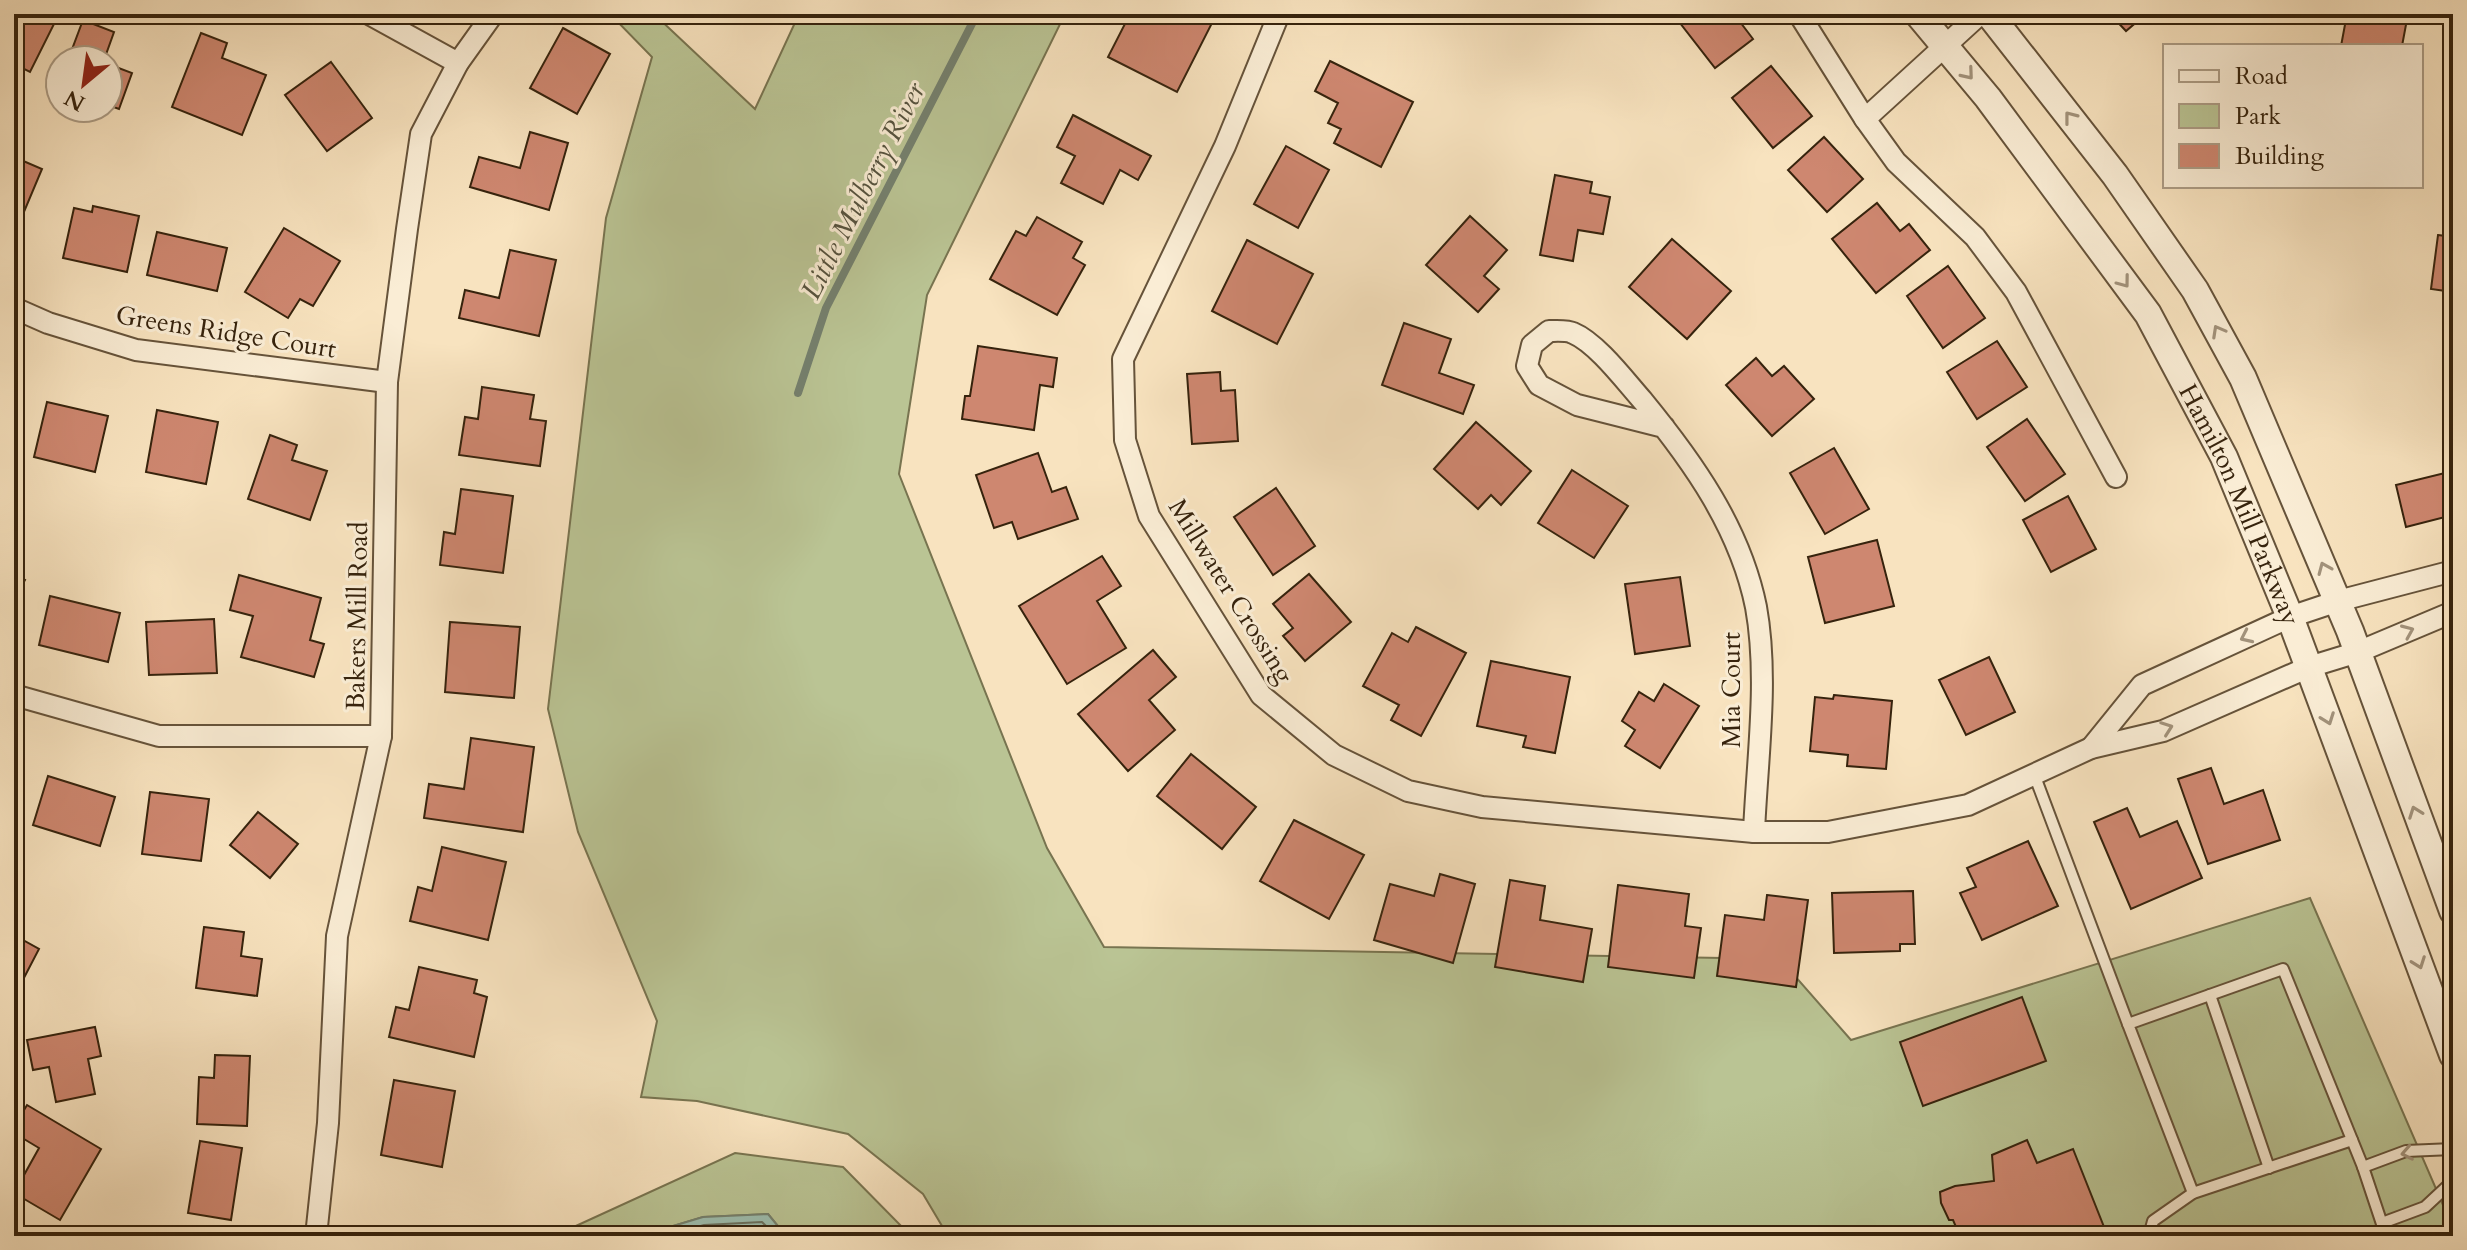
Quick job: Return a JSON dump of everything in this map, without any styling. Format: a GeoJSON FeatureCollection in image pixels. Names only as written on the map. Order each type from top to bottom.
{"type":"FeatureCollection","features":[{"type":"Feature","properties":{"kind":"street"},"geometry":{"type":"LineString","coordinates":[[369,14],[458,63]]}},
{"type":"Feature","properties":{"kind":"street","name":"Bakers Mill Road"},"geometry":{"type":"LineString","coordinates":[[316,1236],[328,1123],[337,936],[381,736],[387,382],[421,134],[458,63],[493,14]]}},
{"type":"Feature","properties":{"kind":"street","name":"Millwater Crossing"},"geometry":{"type":"LineString","coordinates":[[1279,14],[1225,146],[1123,359],[1125,440],[1149,516],[1261,695],[1334,755],[1408,791],[1482,807],[1754,832],[1828,832],[1968,805],[2091,748],[2163,731],[2309,667],[2358,652],[2453,612]]}},
{"type":"Feature","properties":{"kind":"street"},"geometry":{"type":"LineString","coordinates":[[1799,14],[1896,162],[1975,237],[2016,292],[2116,477]]}},
{"type":"Feature","properties":{"kind":"street","name":"Hamilton Mill Parkway"},"geometry":{"type":"LineString","coordinates":[[1918,14],[1988,98],[2148,314],[2224,457],[2290,617],[2453,1055]]}},
{"type":"Feature","properties":{"kind":"street"},"geometry":{"type":"LineString","coordinates":[[1865,119],[1980,14]]}},
{"type":"Feature","properties":{"kind":"street","name":"Hamilton Mill Parkway"},"geometry":{"type":"LineString","coordinates":[[1989,14],[2115,175],[2195,290],[2243,378],[2338,601],[2453,911]]}},
{"type":"Feature","properties":{"kind":"street","name":"Greens Ridge Court"},"geometry":{"type":"LineString","coordinates":[[14,308],[48,323],[136,350],[387,382]]}},
{"type":"Feature","properties":{"kind":"street","name":"Mia Court"},"geometry":{"type":"LineString","coordinates":[[1664,427],[1577,405],[1539,385],[1527,366],[1532,345],[1549,331],[1573,332],[1599,353],[1664,427],[1710,491],[1738,547],[1756,607],[1762,671],[1754,832]]}},
{"type":"Feature","properties":{"kind":"street","name":"Millwater Crossing"},"geometry":{"type":"LineString","coordinates":[[2091,748],[2142,685],[2290,617],[2453,571]]}},
{"type":"Feature","properties":{"kind":"street"},"geometry":{"type":"LineString","coordinates":[[14,695],[159,736],[381,736]]}},
{"type":"Feature","properties":{"kind":"lane"},"geometry":{"type":"LineString","coordinates":[[2034,774],[2193,1193]]}},
{"type":"Feature","properties":{"kind":"lane"},"geometry":{"type":"LineString","coordinates":[[2128,1024],[2283,969],[2363,1167],[2386,1236]]}},
{"type":"Feature","properties":{"kind":"lane"},"geometry":{"type":"LineString","coordinates":[[2210,995],[2269,1168]]}},
{"type":"Feature","properties":{"kind":"lane"},"geometry":{"type":"LineString","coordinates":[[2149,1236],[2153,1221],[2193,1193],[2352,1140]]}},
{"type":"Feature","properties":{"kind":"lane"},"geometry":{"type":"LineString","coordinates":[[2363,1167],[2406,1151],[2453,1149]]}},
{"type":"Feature","properties":{"kind":"lane"},"geometry":{"type":"LineString","coordinates":[[2382,1223],[2425,1207],[2453,1181]]}},
{"type":"Feature","properties":{"kind":"green space"},"geometry":{"type":"Polygon","coordinates":[[[610,14],[654,14],[755,109],[799,14],[1065,14],[927,295],[899,474],[1047,848],[1104,947],[1780,959],[1851,1040],[2310,898],[2453,1228],[2453,1236],[948,1236],[923,1194],[848,1134],[697,1101],[641,1097],[657,1021],[578,832],[548,709],[606,218],[652,57],[610,14]]]}},
{"type":"Feature","properties":{"kind":"green space"},"geometry":{"type":"Polygon","coordinates":[[[735,1153],[843,1167],[911,1236],[786,1236],[768,1214],[703,1217],[640,1236],[554,1236],[735,1153]]]}},
{"type":"Feature","properties":{"kind":"water"},"geometry":{"type":"Polygon","coordinates":[[[768,1214],[786,1236],[640,1236],[703,1217],[768,1214]]]}},
{"type":"Feature","properties":{"kind":"building"},"geometry":{"type":"Polygon","coordinates":[[[14,14],[49,14],[57,18],[30,72],[14,64],[14,14]]]}},
{"type":"Feature","properties":{"kind":"building"},"geometry":{"type":"Polygon","coordinates":[[[1130,14],[1195,14],[1212,23],[1177,92],[1108,57],[1130,14]]]}},
{"type":"Feature","properties":{"kind":"building"},"geometry":{"type":"Polygon","coordinates":[[[1673,14],[1734,14],[1753,39],[1715,68],[1673,14]]]}},
{"type":"Feature","properties":{"kind":"building"},"geometry":{"type":"Polygon","coordinates":[[[2110,14],[2146,14],[2126,31],[2110,14]]]}},
{"type":"Feature","properties":{"kind":"building"},"geometry":{"type":"Polygon","coordinates":[[[2347,14],[2408,14],[2402,44],[2341,44],[2347,14]]]}},
{"type":"Feature","properties":{"kind":"building"},"geometry":{"type":"Polygon","coordinates":[[[83,20],[114,32],[110,44],[74,44],[83,20]]]}},
{"type":"Feature","properties":{"kind":"building"},"geometry":{"type":"Polygon","coordinates":[[[563,28],[610,54],[577,114],[530,88],[563,28]]]}},
{"type":"Feature","properties":{"kind":"building"},"geometry":{"type":"Polygon","coordinates":[[[201,33],[227,43],[222,58],[266,75],[242,135],[172,107],[201,33]]]}},
{"type":"Feature","properties":{"kind":"building"},"geometry":{"type":"Polygon","coordinates":[[[1330,61],[1413,102],[1381,167],[1334,143],[1341,129],[1328,123],[1338,103],[1315,91],[1330,61]]]}},
{"type":"Feature","properties":{"kind":"building"},"geometry":{"type":"Polygon","coordinates":[[[331,62],[372,118],[327,151],[285,95],[331,62]]]}},
{"type":"Feature","properties":{"kind":"building"},"geometry":{"type":"Polygon","coordinates":[[[1771,66],[1812,116],[1773,148],[1732,98],[1771,66]]]}},
{"type":"Feature","properties":{"kind":"building"},"geometry":{"type":"Polygon","coordinates":[[[124,70],[132,73],[124,95],[124,70]]]}},
{"type":"Feature","properties":{"kind":"building"},"geometry":{"type":"Polygon","coordinates":[[[1073,115],[1151,156],[1138,180],[1120,170],[1103,204],[1061,183],[1075,156],[1057,147],[1073,115]]]}},
{"type":"Feature","properties":{"kind":"building"},"geometry":{"type":"Polygon","coordinates":[[[530,132],[568,143],[549,210],[470,187],[479,157],[520,168],[530,132]]]}},
{"type":"Feature","properties":{"kind":"building"},"geometry":{"type":"Polygon","coordinates":[[[1824,137],[1863,179],[1827,212],[1788,170],[1824,137]]]}},
{"type":"Feature","properties":{"kind":"building"},"geometry":{"type":"Polygon","coordinates":[[[1286,146],[1329,170],[1298,228],[1254,204],[1286,146]]]}},
{"type":"Feature","properties":{"kind":"building"},"geometry":{"type":"Polygon","coordinates":[[[14,157],[42,169],[21,219],[14,216],[14,157]]]}},
{"type":"Feature","properties":{"kind":"building"},"geometry":{"type":"Polygon","coordinates":[[[1555,175],[1592,182],[1590,193],[1610,197],[1603,234],[1578,230],[1573,261],[1540,255],[1555,175]]]}},
{"type":"Feature","properties":{"kind":"building"},"geometry":{"type":"Polygon","coordinates":[[[1877,203],[1900,231],[1909,224],[1930,250],[1876,293],[1832,239],[1877,203]]]}},
{"type":"Feature","properties":{"kind":"building"},"geometry":{"type":"Polygon","coordinates":[[[93,206],[139,216],[127,272],[63,258],[74,208],[92,212],[93,206]]]}},
{"type":"Feature","properties":{"kind":"building"},"geometry":{"type":"Polygon","coordinates":[[[1470,216],[1507,250],[1484,276],[1499,289],[1478,312],[1426,265],[1470,216]]]}},
{"type":"Feature","properties":{"kind":"building"},"geometry":{"type":"Polygon","coordinates":[[[1037,217],[1082,242],[1073,258],[1085,265],[1057,315],[990,279],[1016,231],[1026,236],[1037,217]]]}},
{"type":"Feature","properties":{"kind":"building"},"geometry":{"type":"Polygon","coordinates":[[[284,228],[340,261],[313,306],[300,299],[288,318],[245,292],[284,228]]]}},
{"type":"Feature","properties":{"kind":"building"},"geometry":{"type":"Polygon","coordinates":[[[157,232],[227,248],[217,291],[147,275],[157,232]]]}},
{"type":"Feature","properties":{"kind":"building"},"geometry":{"type":"Polygon","coordinates":[[[2438,235],[2453,237],[2453,292],[2431,289],[2438,235]]]}},
{"type":"Feature","properties":{"kind":"building"},"geometry":{"type":"Polygon","coordinates":[[[1672,239],[1731,291],[1687,339],[1629,287],[1672,239]]]}},
{"type":"Feature","properties":{"kind":"building"},"geometry":{"type":"Polygon","coordinates":[[[1247,240],[1313,274],[1277,344],[1212,311],[1247,240]]]}},
{"type":"Feature","properties":{"kind":"building"},"geometry":{"type":"Polygon","coordinates":[[[510,250],[556,260],[539,336],[459,318],[465,290],[499,298],[510,250]]]}},
{"type":"Feature","properties":{"kind":"building"},"geometry":{"type":"Polygon","coordinates":[[[1948,266],[1985,318],[1943,348],[1907,296],[1948,266]]]}},
{"type":"Feature","properties":{"kind":"building"},"geometry":{"type":"Polygon","coordinates":[[[1404,323],[1451,339],[1439,373],[1474,385],[1463,414],[1382,385],[1404,323]]]}},
{"type":"Feature","properties":{"kind":"building"},"geometry":{"type":"Polygon","coordinates":[[[1997,341],[2027,387],[1977,419],[1947,372],[1997,341]]]}},
{"type":"Feature","properties":{"kind":"building"},"geometry":{"type":"Polygon","coordinates":[[[978,346],[1057,358],[1053,387],[1040,385],[1034,430],[962,419],[965,396],[970,396],[978,346]]]}},
{"type":"Feature","properties":{"kind":"building"},"geometry":{"type":"Polygon","coordinates":[[[1756,358],[1772,376],[1784,366],[1814,399],[1772,436],[1726,385],[1756,358]]]}},
{"type":"Feature","properties":{"kind":"building"},"geometry":{"type":"Polygon","coordinates":[[[1220,372],[1221,391],[1235,390],[1238,441],[1192,444],[1187,374],[1220,372]]]}},
{"type":"Feature","properties":{"kind":"building"},"geometry":{"type":"Polygon","coordinates":[[[482,387],[534,395],[530,419],[546,421],[540,466],[459,455],[465,417],[478,419],[482,387]]]}},
{"type":"Feature","properties":{"kind":"building"},"geometry":{"type":"Polygon","coordinates":[[[14,394],[23,398],[14,420],[14,394]]]}},
{"type":"Feature","properties":{"kind":"building"},"geometry":{"type":"Polygon","coordinates":[[[47,402],[108,416],[95,472],[34,457],[47,402]]]}},
{"type":"Feature","properties":{"kind":"building"},"geometry":{"type":"Polygon","coordinates":[[[157,410],[218,422],[206,484],[146,472],[157,410]]]}},
{"type":"Feature","properties":{"kind":"building"},"geometry":{"type":"Polygon","coordinates":[[[2027,419],[2065,474],[2025,501],[1987,447],[2027,419]]]}},
{"type":"Feature","properties":{"kind":"building"},"geometry":{"type":"Polygon","coordinates":[[[1476,422],[1531,471],[1501,505],[1491,495],[1478,509],[1434,469],[1476,422]]]}},
{"type":"Feature","properties":{"kind":"building"},"geometry":{"type":"Polygon","coordinates":[[[270,435],[297,445],[292,460],[327,471],[310,520],[248,499],[270,435]]]}},
{"type":"Feature","properties":{"kind":"building"},"geometry":{"type":"Polygon","coordinates":[[[1834,448],[1869,509],[1825,534],[1790,473],[1834,448]]]}},
{"type":"Feature","properties":{"kind":"building"},"geometry":{"type":"Polygon","coordinates":[[[1038,453],[1052,492],[1066,487],[1078,519],[1018,539],[1012,522],[994,528],[976,475],[1038,453]]]}},
{"type":"Feature","properties":{"kind":"building"},"geometry":{"type":"Polygon","coordinates":[[[1572,470],[1628,506],[1594,558],[1538,523],[1572,470]]]}},
{"type":"Feature","properties":{"kind":"building"},"geometry":{"type":"Polygon","coordinates":[[[2453,471],[2453,515],[2406,527],[2396,485],[2453,471]]]}},
{"type":"Feature","properties":{"kind":"building"},"geometry":{"type":"Polygon","coordinates":[[[1276,488],[1315,546],[1273,575],[1234,517],[1276,488]]]}},
{"type":"Feature","properties":{"kind":"building"},"geometry":{"type":"Polygon","coordinates":[[[461,489],[513,496],[503,573],[440,565],[444,532],[455,534],[461,489]]]}},
{"type":"Feature","properties":{"kind":"building"},"geometry":{"type":"Polygon","coordinates":[[[2068,496],[2096,549],[2051,572],[2023,520],[2068,496]]]}},
{"type":"Feature","properties":{"kind":"building"},"geometry":{"type":"Polygon","coordinates":[[[1877,540],[1894,606],[1825,623],[1808,557],[1877,540]]]}},
{"type":"Feature","properties":{"kind":"building"},"geometry":{"type":"Polygon","coordinates":[[[1102,556],[1121,586],[1097,601],[1126,648],[1067,684],[1019,606],[1102,556]]]}},
{"type":"Feature","properties":{"kind":"building"},"geometry":{"type":"Polygon","coordinates":[[[14,574],[25,580],[14,600],[14,574]]]}},
{"type":"Feature","properties":{"kind":"building"},"geometry":{"type":"Polygon","coordinates":[[[1309,574],[1351,622],[1305,661],[1283,636],[1293,628],[1273,604],[1309,574]]]}},
{"type":"Feature","properties":{"kind":"building"},"geometry":{"type":"Polygon","coordinates":[[[239,575],[321,598],[310,640],[324,644],[314,677],[241,657],[253,616],[230,610],[239,575]]]}},
{"type":"Feature","properties":{"kind":"building"},"geometry":{"type":"Polygon","coordinates":[[[1680,577],[1690,646],[1635,654],[1625,584],[1680,577]]]}},
{"type":"Feature","properties":{"kind":"building"},"geometry":{"type":"Polygon","coordinates":[[[50,596],[120,613],[108,662],[39,645],[50,596]]]}},
{"type":"Feature","properties":{"kind":"building"},"geometry":{"type":"Polygon","coordinates":[[[214,619],[217,673],[149,675],[146,622],[214,619]]]}},
{"type":"Feature","properties":{"kind":"building"},"geometry":{"type":"Polygon","coordinates":[[[450,622],[520,627],[514,698],[445,692],[450,622]]]}},
{"type":"Feature","properties":{"kind":"building"},"geometry":{"type":"Polygon","coordinates":[[[1416,627],[1466,653],[1421,736],[1391,720],[1399,705],[1363,686],[1392,633],[1408,642],[1416,627]]]}},
{"type":"Feature","properties":{"kind":"building"},"geometry":{"type":"Polygon","coordinates":[[[1153,650],[1176,677],[1149,700],[1175,730],[1128,771],[1078,714],[1153,650]]]}},
{"type":"Feature","properties":{"kind":"building"},"geometry":{"type":"Polygon","coordinates":[[[1989,657],[2015,712],[1966,735],[1939,680],[1989,657]]]}},
{"type":"Feature","properties":{"kind":"building"},"geometry":{"type":"Polygon","coordinates":[[[1491,661],[1570,677],[1555,753],[1523,747],[1526,736],[1477,726],[1491,661]]]}},
{"type":"Feature","properties":{"kind":"building"},"geometry":{"type":"Polygon","coordinates":[[[1664,684],[1699,706],[1660,768],[1625,746],[1635,730],[1622,721],[1639,692],[1654,701],[1664,684]]]}},
{"type":"Feature","properties":{"kind":"building"},"geometry":{"type":"Polygon","coordinates":[[[1834,695],[1892,701],[1886,769],[1847,766],[1848,755],[1810,751],[1815,697],[1833,699],[1834,695]]]}},
{"type":"Feature","properties":{"kind":"building"},"geometry":{"type":"Polygon","coordinates":[[[471,738],[534,747],[523,832],[424,818],[429,784],[464,789],[471,738]]]}},
{"type":"Feature","properties":{"kind":"building"},"geometry":{"type":"Polygon","coordinates":[[[1191,754],[1256,807],[1222,849],[1157,796],[1191,754]]]}},
{"type":"Feature","properties":{"kind":"building"},"geometry":{"type":"Polygon","coordinates":[[[2211,768],[2224,804],[2263,790],[2280,840],[2208,864],[2178,779],[2211,768]]]}},
{"type":"Feature","properties":{"kind":"building"},"geometry":{"type":"Polygon","coordinates":[[[48,776],[115,797],[100,846],[33,825],[48,776]]]}},
{"type":"Feature","properties":{"kind":"building"},"geometry":{"type":"Polygon","coordinates":[[[150,792],[209,799],[201,861],[142,854],[150,792]]]}},
{"type":"Feature","properties":{"kind":"building"},"geometry":{"type":"Polygon","coordinates":[[[2127,808],[2140,837],[2177,821],[2202,878],[2131,909],[2094,822],[2127,808]]]}},
{"type":"Feature","properties":{"kind":"building"},"geometry":{"type":"Polygon","coordinates":[[[258,812],[298,844],[270,878],[230,845],[258,812]]]}},
{"type":"Feature","properties":{"kind":"building"},"geometry":{"type":"Polygon","coordinates":[[[1294,820],[1364,855],[1329,919],[1260,881],[1294,820]]]}},
{"type":"Feature","properties":{"kind":"building"},"geometry":{"type":"Polygon","coordinates":[[[2028,841],[2058,906],[1982,940],[1960,893],[1976,887],[1967,868],[2028,841]]]}},
{"type":"Feature","properties":{"kind":"building"},"geometry":{"type":"Polygon","coordinates":[[[442,847],[506,862],[488,940],[410,921],[418,887],[432,891],[442,847]]]}},
{"type":"Feature","properties":{"kind":"building"},"geometry":{"type":"Polygon","coordinates":[[[1440,874],[1475,884],[1453,963],[1374,940],[1390,884],[1434,896],[1440,874]]]}},
{"type":"Feature","properties":{"kind":"building"},"geometry":{"type":"Polygon","coordinates":[[[1510,880],[1545,886],[1540,920],[1592,929],[1583,982],[1495,967],[1510,880]]]}},
{"type":"Feature","properties":{"kind":"building"},"geometry":{"type":"Polygon","coordinates":[[[1618,885],[1689,894],[1685,926],[1701,928],[1694,978],[1608,967],[1618,885]]]}},
{"type":"Feature","properties":{"kind":"building"},"geometry":{"type":"Polygon","coordinates":[[[1913,891],[1915,944],[1900,944],[1900,951],[1834,953],[1832,893],[1913,891]]]}},
{"type":"Feature","properties":{"kind":"building"},"geometry":{"type":"Polygon","coordinates":[[[1767,895],[1808,900],[1796,987],[1717,976],[1725,915],[1764,920],[1767,895]]]}},
{"type":"Feature","properties":{"kind":"building"},"geometry":{"type":"Polygon","coordinates":[[[204,927],[244,932],[241,956],[262,959],[257,996],[196,988],[204,927]]]}},
{"type":"Feature","properties":{"kind":"building"},"geometry":{"type":"Polygon","coordinates":[[[14,935],[39,949],[14,997],[14,935]]]}},
{"type":"Feature","properties":{"kind":"building"},"geometry":{"type":"Polygon","coordinates":[[[419,967],[477,980],[474,993],[487,997],[474,1057],[389,1037],[396,1007],[409,1010],[419,967]]]}},
{"type":"Feature","properties":{"kind":"building"},"geometry":{"type":"Polygon","coordinates":[[[2022,997],[2046,1061],[1923,1106],[1900,1042],[2022,997]]]}},
{"type":"Feature","properties":{"kind":"building"},"geometry":{"type":"Polygon","coordinates":[[[95,1027],[101,1056],[88,1059],[95,1094],[56,1102],[49,1067],[33,1070],[27,1040],[95,1027]]]}},
{"type":"Feature","properties":{"kind":"building"},"geometry":{"type":"Polygon","coordinates":[[[215,1055],[250,1056],[247,1126],[197,1124],[199,1077],[214,1078],[215,1055]]]}},
{"type":"Feature","properties":{"kind":"building"},"geometry":{"type":"Polygon","coordinates":[[[394,1080],[455,1091],[442,1167],[381,1155],[394,1080]]]}},
{"type":"Feature","properties":{"kind":"building"},"geometry":{"type":"Polygon","coordinates":[[[27,1105],[101,1149],[60,1220],[14,1193],[39,1148],[14,1133],[14,1127],[27,1105]]]}},
{"type":"Feature","properties":{"kind":"building"},"geometry":{"type":"Polygon","coordinates":[[[2027,1140],[2037,1163],[2073,1149],[2104,1227],[2081,1236],[1960,1236],[1941,1203],[1940,1192],[1955,1186],[1994,1181],[1992,1155],[2027,1140]]]}},
{"type":"Feature","properties":{"kind":"building"},"geometry":{"type":"Polygon","coordinates":[[[200,1141],[242,1148],[231,1220],[188,1213],[200,1141]]]}},
{"type":"Feature","properties":{"kind":"waterway","name":"Little Mulberry River"},"geometry":{"type":"LineString","coordinates":[[798,393],[826,308],[977,14]]}}]}
